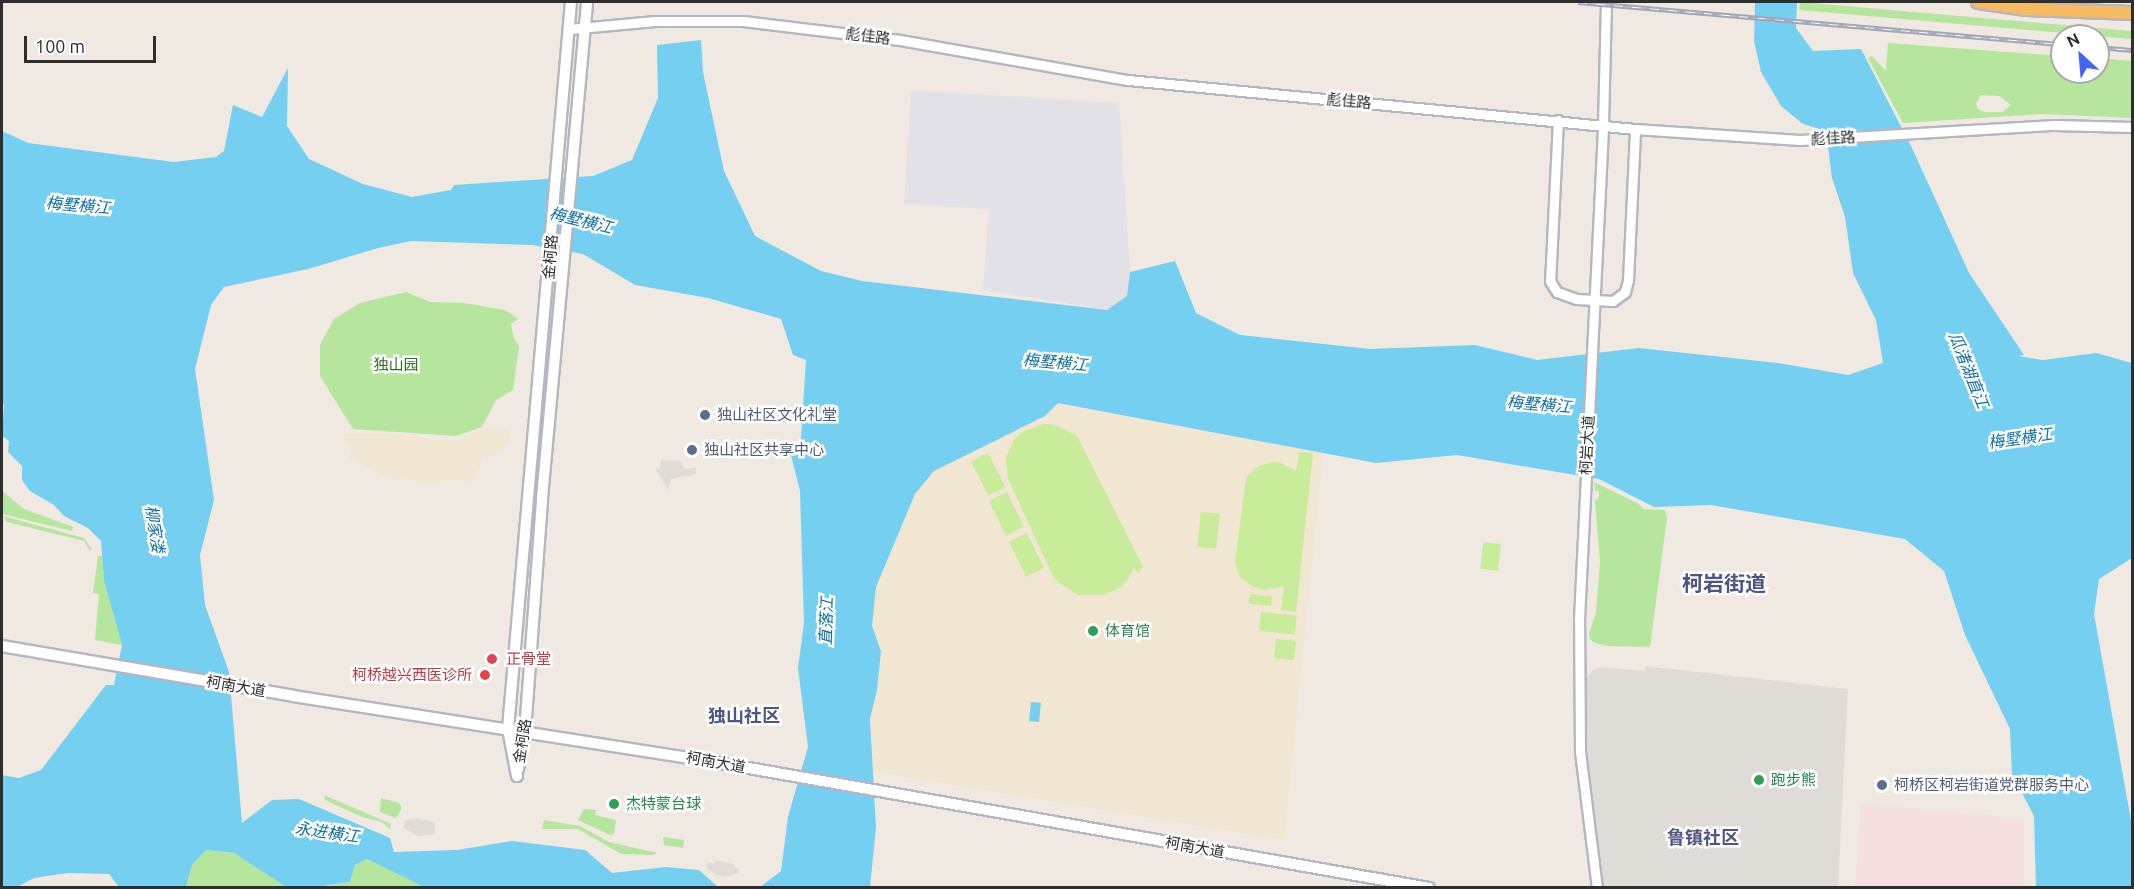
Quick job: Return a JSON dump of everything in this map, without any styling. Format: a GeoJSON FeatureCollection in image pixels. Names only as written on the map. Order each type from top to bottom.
{"type":"FeatureCollection","features":[{"type":"Feature","properties":{"kind":"highway"},"geometry":{"type":"LineString","coordinates":[[1978,2],[2026,9],[2133,13]]}},
{"type":"Feature","properties":{"kind":"main road","name":"金柯路"},"geometry":{"type":"LineString","coordinates":[[571,2],[508,729],[517,776],[525,732],[542,498],[587,2]]}},
{"type":"Feature","properties":{"kind":"main road","name":"柯南大道"},"geometry":{"type":"LineString","coordinates":[[2,646],[293,696],[784,774],[1429,888]]}},
{"type":"Feature","properties":{"kind":"street","name":"柯岩大道"},"geometry":{"type":"LineString","coordinates":[[1597,888],[1580,751],[1579,619],[1603,125],[1606,2]]}},
{"type":"Feature","properties":{"kind":"street","name":"彪佳路"},"geometry":{"type":"LineString","coordinates":[[569,29],[656,21],[743,21],[900,40],[1128,80],[1635,129],[1800,140],[2055,125],[2133,127]]}},
{"type":"Feature","properties":{"kind":"street"},"geometry":{"type":"LineString","coordinates":[[1558,120],[1550,281],[1557,292],[1576,299],[1613,301],[1625,292],[1628,280],[1635,129]]}},
{"type":"Feature","properties":{"kind":"shaded area"},"geometry":{"type":"Polygon","coordinates":[[[911,90],[1119,103],[1130,272],[1127,296],[1107,310],[983,290],[989,209],[904,204],[911,90]]]}},
{"type":"Feature","properties":{"kind":"shaded area"},"geometry":{"type":"Polygon","coordinates":[[[1058,403],[1323,453],[1284,840],[871,771],[870,719],[877,690],[881,651],[872,626],[876,587],[915,494],[934,471],[1045,416],[1058,403]]]}},
{"type":"Feature","properties":{"kind":"shaded area"},"geometry":{"type":"Polygon","coordinates":[[[486,428],[510,430],[509,442],[505,442],[504,451],[496,450],[493,458],[484,456],[474,482],[444,479],[436,484],[383,476],[349,457],[352,445],[342,442],[345,433],[412,434],[431,440],[459,440],[486,428]]]}},
{"type":"Feature","properties":{"kind":"shaded area"},"geometry":{"type":"Polygon","coordinates":[[[661,460],[680,461],[685,469],[696,468],[696,474],[671,479],[668,490],[655,468],[660,469],[661,460]]]}},
{"type":"Feature","properties":{"kind":"shaded area"},"geometry":{"type":"Polygon","coordinates":[[[1646,666],[1848,689],[1838,887],[1604,887],[1600,879],[1586,759],[1582,683],[1593,670],[1600,667],[1645,671],[1646,666]]]}},
{"type":"Feature","properties":{"kind":"shaded area"},"geometry":{"type":"Polygon","coordinates":[[[1861,803],[2024,819],[2024,887],[1855,887],[1861,803]]]}},
{"type":"Feature","properties":{"kind":"shaded area"},"geometry":{"type":"Polygon","coordinates":[[[415,818],[435,822],[435,834],[418,836],[403,828],[406,820],[415,818]]]}},
{"type":"Feature","properties":{"kind":"shaded area"},"geometry":{"type":"Polygon","coordinates":[[[715,860],[734,864],[734,867],[739,869],[738,873],[724,877],[716,875],[706,868],[707,862],[714,864],[715,860]]]}},
{"type":"Feature","properties":{"kind":"green space"},"geometry":{"type":"Polygon","coordinates":[[[1800,2],[2051,24],[2050,32],[1799,10],[1800,2]]]}},
{"type":"Feature","properties":{"kind":"green space"},"geometry":{"type":"Polygon","coordinates":[[[2110,29],[2132,31],[2131,39],[2110,37],[2110,29]]]}},
{"type":"Feature","properties":{"kind":"green space"},"geometry":{"type":"Polygon","coordinates":[[[1888,43],[2050,55],[2050,84],[2110,84],[2110,59],[2132,61],[2132,118],[2043,114],[1903,123],[1868,58],[1872,56],[1886,71],[1888,43]],[[1981,95],[1976,103],[1978,109],[1984,112],[2003,112],[2011,105],[2000,96],[1981,95]]]}},
{"type":"Feature","properties":{"kind":"green space","name":"独山园"},"geometry":{"type":"Polygon","coordinates":[[[406,292],[430,302],[464,303],[505,310],[518,319],[511,324],[514,339],[519,346],[513,390],[496,400],[482,427],[456,436],[353,429],[320,376],[320,345],[334,319],[360,303],[406,292]]]}},
{"type":"Feature","properties":{"kind":"green space"},"geometry":{"type":"Polygon","coordinates":[[[1043,424],[1056,425],[1077,436],[1143,567],[1138,573],[1134,567],[1128,580],[1118,589],[1104,595],[1078,595],[1059,583],[1053,576],[1008,479],[1006,458],[1014,440],[1022,432],[1043,424]]]}},
{"type":"Feature","properties":{"kind":"green space"},"geometry":{"type":"Polygon","coordinates":[[[1299,452],[1313,453],[1296,612],[1281,610],[1284,586],[1264,590],[1253,587],[1240,577],[1235,562],[1246,478],[1258,466],[1273,462],[1281,463],[1296,471],[1299,452]]]}},
{"type":"Feature","properties":{"kind":"green space"},"geometry":{"type":"Polygon","coordinates":[[[988,453],[1005,487],[988,495],[971,462],[988,453]]]}},
{"type":"Feature","properties":{"kind":"green space"},"geometry":{"type":"Polygon","coordinates":[[[1594,482],[1639,504],[1643,509],[1665,510],[1667,518],[1650,647],[1607,646],[1593,642],[1590,638],[1589,634],[1596,612],[1600,562],[1595,500],[1599,495],[1598,490],[1595,491],[1594,482]]]}},
{"type":"Feature","properties":{"kind":"green space"},"geometry":{"type":"Polygon","coordinates":[[[2,491],[24,509],[73,527],[72,531],[2,514],[2,491]]]}},
{"type":"Feature","properties":{"kind":"green space"},"geometry":{"type":"Polygon","coordinates":[[[1007,492],[1024,527],[1006,536],[989,501],[1007,492]]]}},
{"type":"Feature","properties":{"kind":"green space"},"geometry":{"type":"Polygon","coordinates":[[[1201,512],[1220,514],[1216,549],[1197,547],[1201,512]]]}},
{"type":"Feature","properties":{"kind":"green space"},"geometry":{"type":"Polygon","coordinates":[[[3,516],[84,538],[92,550],[90,551],[84,541],[7,522],[3,516]]]}},
{"type":"Feature","properties":{"kind":"green space"},"geometry":{"type":"Polygon","coordinates":[[[1027,533],[1044,568],[1026,577],[1009,542],[1027,533]]]}},
{"type":"Feature","properties":{"kind":"green space"},"geometry":{"type":"Polygon","coordinates":[[[1483,542],[1501,544],[1498,571],[1480,569],[1483,542]]]}},
{"type":"Feature","properties":{"kind":"green space"},"geometry":{"type":"Polygon","coordinates":[[[98,556],[102,556],[104,581],[122,645],[95,640],[99,594],[93,593],[98,556]]]}},
{"type":"Feature","properties":{"kind":"green space"},"geometry":{"type":"Polygon","coordinates":[[[1250,594],[1272,596],[1271,606],[1249,604],[1250,594]]]}},
{"type":"Feature","properties":{"kind":"green space"},"geometry":{"type":"Polygon","coordinates":[[[1261,612],[1297,616],[1295,635],[1259,631],[1261,612]]]}},
{"type":"Feature","properties":{"kind":"green space"},"geometry":{"type":"Polygon","coordinates":[[[1276,639],[1296,641],[1294,660],[1274,658],[1276,639]]]}},
{"type":"Feature","properties":{"kind":"green space"},"geometry":{"type":"Polygon","coordinates":[[[324,795],[391,824],[390,829],[382,822],[362,817],[325,800],[324,795]]]}},
{"type":"Feature","properties":{"kind":"green space"},"geometry":{"type":"Polygon","coordinates":[[[381,798],[399,803],[402,808],[396,818],[380,812],[381,798]]]}},
{"type":"Feature","properties":{"kind":"green space"},"geometry":{"type":"Polygon","coordinates":[[[584,809],[596,810],[595,815],[616,820],[614,834],[610,835],[578,820],[584,809]]]}},
{"type":"Feature","properties":{"kind":"green space"},"geometry":{"type":"Polygon","coordinates":[[[544,820],[580,826],[609,842],[657,853],[653,855],[621,854],[578,829],[542,829],[544,820]]]}},
{"type":"Feature","properties":{"kind":"green space"},"geometry":{"type":"Polygon","coordinates":[[[663,837],[684,840],[683,848],[664,845],[663,837]]]}},
{"type":"Feature","properties":{"kind":"green space"},"geometry":{"type":"Polygon","coordinates":[[[206,850],[234,853],[286,887],[186,888],[192,865],[206,850]]]}},
{"type":"Feature","properties":{"kind":"green space"},"geometry":{"type":"Polygon","coordinates":[[[367,859],[425,887],[316,888],[350,882],[355,865],[367,859]]]}},
{"type":"Feature","properties":{"kind":"water"},"geometry":{"type":"Polygon","coordinates":[[[1755,2],[1797,2],[1796,28],[1813,51],[1861,49],[1912,148],[1969,273],[2024,355],[2018,356],[2043,360],[2096,353],[2132,363],[2132,558],[2099,579],[2094,614],[2132,826],[2132,887],[2036,887],[2034,816],[2012,774],[2010,729],[1965,635],[1944,571],[1905,539],[1711,505],[1654,507],[1599,479],[1457,455],[1376,463],[1058,403],[1045,416],[934,471],[915,494],[876,587],[872,626],[881,651],[877,690],[870,719],[876,827],[870,887],[760,887],[781,871],[788,817],[808,747],[798,668],[804,623],[800,491],[791,455],[801,438],[806,360],[793,355],[781,319],[708,298],[635,285],[583,254],[532,245],[411,241],[378,248],[308,269],[224,287],[211,305],[195,369],[214,500],[200,555],[205,605],[229,672],[242,823],[272,800],[299,799],[390,838],[394,852],[457,850],[512,841],[585,850],[612,873],[666,867],[699,870],[718,887],[424,887],[367,859],[355,865],[350,882],[316,887],[286,887],[234,853],[206,850],[192,865],[186,887],[119,887],[109,874],[68,873],[34,878],[19,886],[2,887],[2,775],[19,778],[41,770],[106,685],[114,685],[122,645],[104,581],[101,541],[88,528],[64,516],[54,505],[30,491],[22,480],[22,466],[8,452],[9,441],[2,436],[4,405],[2,404],[2,131],[28,143],[174,162],[216,157],[224,151],[233,105],[262,117],[288,68],[287,126],[309,159],[363,184],[412,197],[451,190],[454,185],[593,176],[632,160],[658,98],[657,45],[701,40],[703,72],[724,171],[755,236],[821,271],[862,281],[1107,310],[1127,296],[1130,272],[1175,261],[1196,313],[1240,335],[1370,349],[1475,345],[1537,360],[1639,348],[1778,363],[1848,375],[1883,363],[1876,320],[1853,273],[1845,217],[1832,178],[1826,131],[1803,124],[1781,106],[1761,72],[1754,41],[1755,2]]]}},
{"type":"Feature","properties":{"kind":"water"},"geometry":{"type":"Polygon","coordinates":[[[1031,702],[1041,703],[1039,722],[1029,721],[1031,702]]]}},
{"type":"Feature","properties":{"kind":"railway"},"geometry":{"type":"LineString","coordinates":[[1578,2],[2050,43]]}},
{"type":"Feature","properties":{"kind":"railway"},"geometry":{"type":"LineString","coordinates":[[2110,48],[2132,50]]}},
{"type":"Feature","properties":{"kind":"place","name":"独山社区文化礼堂"},"geometry":{"type":"Point","coordinates":[705,415]}},
{"type":"Feature","properties":{"kind":"place","name":"独山社区共享中心"},"geometry":{"type":"Point","coordinates":[692,450]}},
{"type":"Feature","properties":{"kind":"place","name":"体育馆"},"geometry":{"type":"Point","coordinates":[1093,631]}},
{"type":"Feature","properties":{"kind":"place","name":"正骨堂"},"geometry":{"type":"Point","coordinates":[492,659]}},
{"type":"Feature","properties":{"kind":"place","name":"柯桥越兴西医诊所"},"geometry":{"type":"Point","coordinates":[485,675]}},
{"type":"Feature","properties":{"kind":"place","name":"跑步熊"},"geometry":{"type":"Point","coordinates":[1759,780]}},
{"type":"Feature","properties":{"kind":"place","name":"柯桥区柯岩街道党群服务中心"},"geometry":{"type":"Point","coordinates":[1882,785]}},
{"type":"Feature","properties":{"kind":"place","name":"杰特蒙台球"},"geometry":{"type":"Point","coordinates":[614,804]}},
{"type":"Feature","properties":{"kind":"district","name":"柯岩街道"},"geometry":{"type":"Point","coordinates":[1724,583]}},
{"type":"Feature","properties":{"kind":"district","name":"独山社区"},"geometry":{"type":"Point","coordinates":[744,715]}},
{"type":"Feature","properties":{"kind":"district","name":"鲁镇社区"},"geometry":{"type":"Point","coordinates":[1703,837]}},
{"type":"Feature","properties":{"kind":"water label","name":"梅墅横江"},"geometry":{"type":"Point","coordinates":[78,205]}},
{"type":"Feature","properties":{"kind":"water label","name":"梅墅横江"},"geometry":{"type":"Point","coordinates":[581,220]}},
{"type":"Feature","properties":{"kind":"water label","name":"梅墅横江"},"geometry":{"type":"Point","coordinates":[1055,362]}},
{"type":"Feature","properties":{"kind":"water label","name":"瓜渚湖直江"},"geometry":{"type":"Point","coordinates":[1969,370]}},
{"type":"Feature","properties":{"kind":"water label","name":"梅墅横江"},"geometry":{"type":"Point","coordinates":[1539,404]}},
{"type":"Feature","properties":{"kind":"water label","name":"梅墅横江"},"geometry":{"type":"Point","coordinates":[2020,438]}},
{"type":"Feature","properties":{"kind":"water label","name":"柳家溇"},"geometry":{"type":"Point","coordinates":[155,529]}},
{"type":"Feature","properties":{"kind":"water label","name":"直落江"},"geometry":{"type":"Point","coordinates":[826,621]}},
{"type":"Feature","properties":{"kind":"water label","name":"永进横江"},"geometry":{"type":"Point","coordinates":[327,832]}}]}
